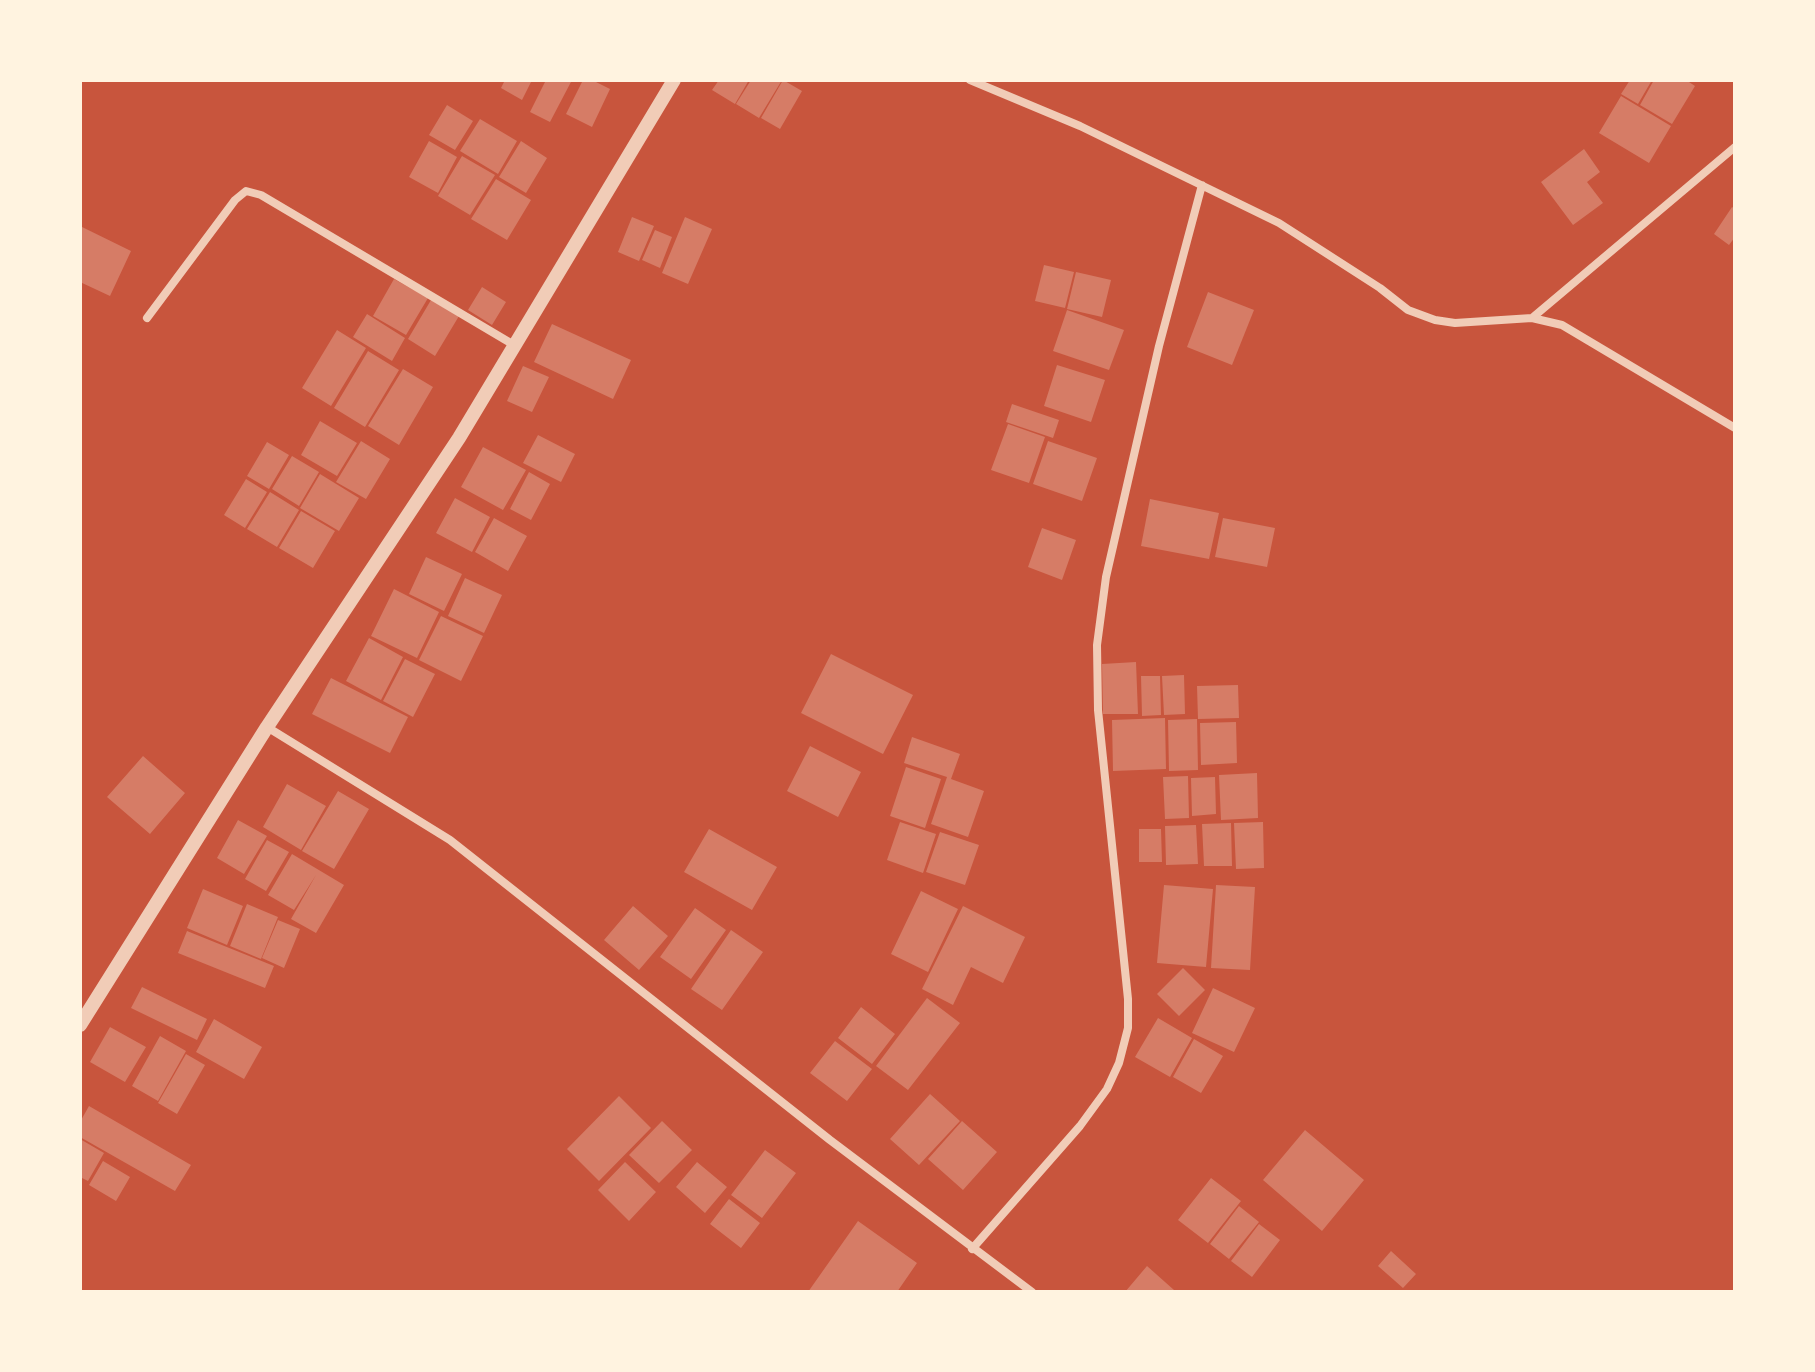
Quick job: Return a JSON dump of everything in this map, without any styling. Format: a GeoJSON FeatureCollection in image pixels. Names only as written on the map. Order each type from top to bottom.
{"type":"FeatureCollection","features":[{"type":"Feature","properties":{"kind":"street"},"geometry":{"type":"LineString","coordinates":[[80,1025],[267,727],[459,438],[674,80]]}},
{"type":"Feature","properties":{"kind":"street"},"geometry":{"type":"LineString","coordinates":[[970,80],[1080,126],[1279,223],[1380,288],[1408,310],[1435,320],[1455,323],[1532,318],[1562,325],[1735,428]]}},
{"type":"Feature","properties":{"kind":"street"},"geometry":{"type":"LineString","coordinates":[[1532,318],[1735,147]]}},
{"type":"Feature","properties":{"kind":"street"},"geometry":{"type":"LineString","coordinates":[[972,1249],[1080,1126],[1107,1089],[1119,1063],[1128,1028],[1128,999],[1098,710],[1097,645],[1110,561],[1159,346],[1202,185]]}},
{"type":"Feature","properties":{"kind":"street"},"geometry":{"type":"LineString","coordinates":[[147,318],[235,200],[246,191],[261,195],[514,345]]}},
{"type":"Feature","properties":{"kind":"street"},"geometry":{"type":"LineString","coordinates":[[267,727],[450,840],[830,1140],[1032,1292]]}},
{"type":"Feature","properties":{"kind":"building"},"geometry":{"type":"Polygon","coordinates":[[[505,80],[532,80],[522,100],[501,88],[505,80]]]}},
{"type":"Feature","properties":{"kind":"building"},"geometry":{"type":"Polygon","coordinates":[[[546,80],[572,80],[550,122],[530,112],[546,80]]]}},
{"type":"Feature","properties":{"kind":"building"},"geometry":{"type":"Polygon","coordinates":[[[583,80],[592,80],[610,89],[592,127],[566,114],[583,80]]]}},
{"type":"Feature","properties":{"kind":"building"},"geometry":{"type":"Polygon","coordinates":[[[719,80],[749,80],[735,104],[712,90],[719,80]]]}},
{"type":"Feature","properties":{"kind":"building"},"geometry":{"type":"Polygon","coordinates":[[[751,80],[782,80],[759,118],[736,104],[751,80]]]}},
{"type":"Feature","properties":{"kind":"building"},"geometry":{"type":"Polygon","coordinates":[[[783,80],[802,91],[780,129],[761,118],[783,80]]]}},
{"type":"Feature","properties":{"kind":"building"},"geometry":{"type":"Polygon","coordinates":[[[1630,80],[1652,80],[1638,104],[1621,94],[1630,80]]]}},
{"type":"Feature","properties":{"kind":"building"},"geometry":{"type":"Polygon","coordinates":[[[1654,80],[1686,80],[1695,86],[1672,124],[1640,105],[1654,80]]]}},
{"type":"Feature","properties":{"kind":"building"},"geometry":{"type":"Polygon","coordinates":[[[1621,96],[1671,126],[1649,163],[1599,133],[1621,96]]]}},
{"type":"Feature","properties":{"kind":"building"},"geometry":{"type":"Polygon","coordinates":[[[447,105],[473,121],[455,150],[429,135],[447,105]]]}},
{"type":"Feature","properties":{"kind":"building"},"geometry":{"type":"Polygon","coordinates":[[[480,119],[517,141],[498,174],[460,151],[480,119]]]}},
{"type":"Feature","properties":{"kind":"building"},"geometry":{"type":"Polygon","coordinates":[[[429,141],[457,157],[438,193],[409,177],[429,141]]]}},
{"type":"Feature","properties":{"kind":"building"},"geometry":{"type":"Polygon","coordinates":[[[521,141],[547,158],[526,193],[499,177],[521,141]]]}},
{"type":"Feature","properties":{"kind":"building"},"geometry":{"type":"Polygon","coordinates":[[[1584,149],[1600,172],[1587,182],[1603,203],[1573,225],[1541,182],[1584,149]]]}},
{"type":"Feature","properties":{"kind":"building"},"geometry":{"type":"Polygon","coordinates":[[[462,156],[495,175],[470,215],[438,196],[462,156]]]}},
{"type":"Feature","properties":{"kind":"building"},"geometry":{"type":"Polygon","coordinates":[[[496,179],[531,200],[507,240],[471,219],[496,179]]]}},
{"type":"Feature","properties":{"kind":"building"},"geometry":{"type":"Polygon","coordinates":[[[1732,207],[1735,209],[1735,237],[1729,245],[1714,234],[1732,207]]]}},
{"type":"Feature","properties":{"kind":"building"},"geometry":{"type":"Polygon","coordinates":[[[632,217],[654,226],[639,261],[618,252],[632,217]]]}},
{"type":"Feature","properties":{"kind":"building"},"geometry":{"type":"Polygon","coordinates":[[[685,217],[712,229],[688,284],[662,273],[685,217]]]}},
{"type":"Feature","properties":{"kind":"building"},"geometry":{"type":"Polygon","coordinates":[[[80,226],[131,251],[110,296],[80,282],[80,226]]]}},
{"type":"Feature","properties":{"kind":"building"},"geometry":{"type":"Polygon","coordinates":[[[655,230],[672,237],[660,268],[642,260],[655,230]]]}},
{"type":"Feature","properties":{"kind":"building"},"geometry":{"type":"Polygon","coordinates":[[[1044,265],[1074,272],[1065,308],[1035,301],[1044,265]]]}},
{"type":"Feature","properties":{"kind":"building"},"geometry":{"type":"Polygon","coordinates":[[[1076,272],[1111,280],[1102,317],[1067,309],[1076,272]]]}},
{"type":"Feature","properties":{"kind":"building"},"geometry":{"type":"Polygon","coordinates":[[[394,279],[428,298],[406,335],[373,316],[394,279]]]}},
{"type":"Feature","properties":{"kind":"building"},"geometry":{"type":"Polygon","coordinates":[[[482,287],[506,302],[492,325],[468,310],[482,287]]]}},
{"type":"Feature","properties":{"kind":"building"},"geometry":{"type":"Polygon","coordinates":[[[1208,292],[1254,310],[1232,365],[1187,347],[1208,292]]]}},
{"type":"Feature","properties":{"kind":"building"},"geometry":{"type":"Polygon","coordinates":[[[431,300],[459,316],[435,356],[408,339],[431,300]]]}},
{"type":"Feature","properties":{"kind":"building"},"geometry":{"type":"Polygon","coordinates":[[[1067,310],[1124,330],[1109,370],[1053,351],[1067,310]]]}},
{"type":"Feature","properties":{"kind":"building"},"geometry":{"type":"Polygon","coordinates":[[[367,314],[405,338],[392,361],[353,337],[367,314]]]}},
{"type":"Feature","properties":{"kind":"building"},"geometry":{"type":"Polygon","coordinates":[[[552,324],[631,360],[613,399],[534,362],[552,324]]]}},
{"type":"Feature","properties":{"kind":"building"},"geometry":{"type":"Polygon","coordinates":[[[337,330],[366,348],[331,406],[302,388],[337,330]]]}},
{"type":"Feature","properties":{"kind":"building"},"geometry":{"type":"Polygon","coordinates":[[[368,351],[399,370],[365,427],[334,408],[368,351]]]}},
{"type":"Feature","properties":{"kind":"building"},"geometry":{"type":"Polygon","coordinates":[[[1057,365],[1105,380],[1091,422],[1044,406],[1057,365]]]}},
{"type":"Feature","properties":{"kind":"building"},"geometry":{"type":"Polygon","coordinates":[[[523,366],[549,377],[532,412],[507,401],[523,366]]]}},
{"type":"Feature","properties":{"kind":"building"},"geometry":{"type":"Polygon","coordinates":[[[403,369],[433,387],[399,445],[368,426],[403,369]]]}},
{"type":"Feature","properties":{"kind":"building"},"geometry":{"type":"Polygon","coordinates":[[[1012,404],[1059,420],[1053,438],[1006,422],[1012,404]]]}},
{"type":"Feature","properties":{"kind":"building"},"geometry":{"type":"Polygon","coordinates":[[[320,421],[357,443],[337,476],[301,455],[320,421]]]}},
{"type":"Feature","properties":{"kind":"building"},"geometry":{"type":"Polygon","coordinates":[[[1008,424],[1045,437],[1029,483],[991,470],[1008,424]]]}},
{"type":"Feature","properties":{"kind":"building"},"geometry":{"type":"Polygon","coordinates":[[[538,435],[575,454],[561,482],[523,463],[538,435]]]}},
{"type":"Feature","properties":{"kind":"building"},"geometry":{"type":"Polygon","coordinates":[[[361,441],[390,459],[366,499],[336,482],[361,441]]]}},
{"type":"Feature","properties":{"kind":"building"},"geometry":{"type":"Polygon","coordinates":[[[1048,441],[1097,458],[1082,501],[1033,484],[1048,441]]]}},
{"type":"Feature","properties":{"kind":"building"},"geometry":{"type":"Polygon","coordinates":[[[267,442],[289,455],[269,489],[247,476],[267,442]]]}},
{"type":"Feature","properties":{"kind":"building"},"geometry":{"type":"Polygon","coordinates":[[[483,447],[526,470],[503,510],[461,487],[483,447]]]}},
{"type":"Feature","properties":{"kind":"building"},"geometry":{"type":"Polygon","coordinates":[[[292,456],[319,472],[299,506],[272,489],[292,456]]]}},
{"type":"Feature","properties":{"kind":"building"},"geometry":{"type":"Polygon","coordinates":[[[529,472],[550,484],[531,520],[510,509],[529,472]]]}},
{"type":"Feature","properties":{"kind":"building"},"geometry":{"type":"Polygon","coordinates":[[[320,474],[359,498],[339,531],[300,508],[320,474]]]}},
{"type":"Feature","properties":{"kind":"building"},"geometry":{"type":"Polygon","coordinates":[[[246,479],[267,492],[245,528],[224,515],[246,479]]]}},
{"type":"Feature","properties":{"kind":"building"},"geometry":{"type":"Polygon","coordinates":[[[270,492],[299,510],[277,547],[247,529],[270,492]]]}},
{"type":"Feature","properties":{"kind":"building"},"geometry":{"type":"Polygon","coordinates":[[[455,498],[490,517],[472,552],[436,533],[455,498]]]}},
{"type":"Feature","properties":{"kind":"building"},"geometry":{"type":"Polygon","coordinates":[[[1150,499],[1219,513],[1209,559],[1141,546],[1150,499]]]}},
{"type":"Feature","properties":{"kind":"building"},"geometry":{"type":"Polygon","coordinates":[[[301,511],[335,531],[313,568],[279,548],[301,511]]]}},
{"type":"Feature","properties":{"kind":"building"},"geometry":{"type":"Polygon","coordinates":[[[494,518],[527,536],[508,571],[475,552],[494,518]]]}},
{"type":"Feature","properties":{"kind":"building"},"geometry":{"type":"Polygon","coordinates":[[[1223,518],[1275,528],[1267,567],[1215,557],[1223,518]]]}},
{"type":"Feature","properties":{"kind":"building"},"geometry":{"type":"Polygon","coordinates":[[[1042,528],[1076,540],[1062,580],[1028,567],[1042,528]]]}},
{"type":"Feature","properties":{"kind":"building"},"geometry":{"type":"Polygon","coordinates":[[[426,557],[462,574],[444,611],[409,594],[426,557]]]}},
{"type":"Feature","properties":{"kind":"building"},"geometry":{"type":"Polygon","coordinates":[[[465,578],[502,595],[484,633],[448,616],[465,578]]]}},
{"type":"Feature","properties":{"kind":"building"},"geometry":{"type":"Polygon","coordinates":[[[394,589],[439,612],[417,658],[371,636],[394,589]]]}},
{"type":"Feature","properties":{"kind":"building"},"geometry":{"type":"Polygon","coordinates":[[[441,616],[483,636],[461,681],[419,660],[441,616]]]}},
{"type":"Feature","properties":{"kind":"building"},"geometry":{"type":"Polygon","coordinates":[[[369,638],[403,657],[381,700],[346,681],[369,638]]]}},
{"type":"Feature","properties":{"kind":"building"},"geometry":{"type":"Polygon","coordinates":[[[831,654],[913,695],[883,754],[801,713],[831,654]]]}},
{"type":"Feature","properties":{"kind":"building"},"geometry":{"type":"Polygon","coordinates":[[[405,659],[435,674],[413,717],[383,701],[405,659]]]}},
{"type":"Feature","properties":{"kind":"building"},"geometry":{"type":"Polygon","coordinates":[[[1136,662],[1138,714],[1103,714],[1102,664],[1136,662]]]}},
{"type":"Feature","properties":{"kind":"building"},"geometry":{"type":"Polygon","coordinates":[[[1184,675],[1185,714],[1164,715],[1162,676],[1184,675]]]}},
{"type":"Feature","properties":{"kind":"building"},"geometry":{"type":"Polygon","coordinates":[[[1141,676],[1160,676],[1161,715],[1142,716],[1141,676]]]}},
{"type":"Feature","properties":{"kind":"building"},"geometry":{"type":"Polygon","coordinates":[[[331,678],[408,717],[390,753],[312,714],[331,678]]]}},
{"type":"Feature","properties":{"kind":"building"},"geometry":{"type":"Polygon","coordinates":[[[1238,685],[1239,718],[1198,719],[1197,686],[1238,685]]]}},
{"type":"Feature","properties":{"kind":"building"},"geometry":{"type":"Polygon","coordinates":[[[1165,718],[1166,769],[1113,771],[1112,720],[1165,718]]]}},
{"type":"Feature","properties":{"kind":"building"},"geometry":{"type":"Polygon","coordinates":[[[1197,719],[1198,770],[1169,771],[1168,720],[1197,719]]]}},
{"type":"Feature","properties":{"kind":"building"},"geometry":{"type":"Polygon","coordinates":[[[1236,722],[1237,763],[1201,765],[1200,723],[1236,722]]]}},
{"type":"Feature","properties":{"kind":"building"},"geometry":{"type":"Polygon","coordinates":[[[912,737],[960,754],[951,779],[984,791],[968,837],[931,824],[947,777],[904,763],[912,737]]]}},
{"type":"Feature","properties":{"kind":"building"},"geometry":{"type":"Polygon","coordinates":[[[810,746],[861,772],[838,817],[787,791],[810,746]]]}},
{"type":"Feature","properties":{"kind":"building"},"geometry":{"type":"Polygon","coordinates":[[[143,756],[185,793],[150,834],[107,797],[143,756]]]}},
{"type":"Feature","properties":{"kind":"building"},"geometry":{"type":"Polygon","coordinates":[[[906,767],[941,779],[925,828],[890,816],[906,767]]]}},
{"type":"Feature","properties":{"kind":"building"},"geometry":{"type":"Polygon","coordinates":[[[1257,773],[1258,818],[1221,820],[1219,775],[1257,773]]]}},
{"type":"Feature","properties":{"kind":"building"},"geometry":{"type":"Polygon","coordinates":[[[1188,776],[1189,818],[1165,819],[1163,777],[1188,776]]]}},
{"type":"Feature","properties":{"kind":"building"},"geometry":{"type":"Polygon","coordinates":[[[1215,777],[1216,814],[1192,816],[1191,778],[1215,777]]]}},
{"type":"Feature","properties":{"kind":"building"},"geometry":{"type":"Polygon","coordinates":[[[287,784],[326,806],[301,850],[263,827],[287,784]]]}},
{"type":"Feature","properties":{"kind":"building"},"geometry":{"type":"Polygon","coordinates":[[[338,791],[369,809],[334,869],[302,851],[338,791]]]}},
{"type":"Feature","properties":{"kind":"building"},"geometry":{"type":"Polygon","coordinates":[[[238,820],[267,836],[244,874],[217,858],[238,820]]]}},
{"type":"Feature","properties":{"kind":"building"},"geometry":{"type":"Polygon","coordinates":[[[900,822],[936,834],[923,873],[887,860],[900,822]]]}},
{"type":"Feature","properties":{"kind":"building"},"geometry":{"type":"Polygon","coordinates":[[[1263,822],[1264,868],[1236,869],[1234,823],[1263,822]]]}},
{"type":"Feature","properties":{"kind":"building"},"geometry":{"type":"Polygon","coordinates":[[[1231,823],[1232,866],[1204,866],[1202,824],[1231,823]]]}},
{"type":"Feature","properties":{"kind":"building"},"geometry":{"type":"Polygon","coordinates":[[[1196,825],[1198,864],[1166,865],[1165,826],[1196,825]]]}},
{"type":"Feature","properties":{"kind":"building"},"geometry":{"type":"Polygon","coordinates":[[[709,829],[777,867],[752,910],[684,872],[709,829]]]}},
{"type":"Feature","properties":{"kind":"building"},"geometry":{"type":"Polygon","coordinates":[[[1139,829],[1161,829],[1162,862],[1139,862],[1139,829]]]}},
{"type":"Feature","properties":{"kind":"building"},"geometry":{"type":"Polygon","coordinates":[[[940,832],[979,845],[965,885],[926,872],[940,832]]]}},
{"type":"Feature","properties":{"kind":"building"},"geometry":{"type":"Polygon","coordinates":[[[267,840],[289,852],[266,891],[245,879],[267,840]]]}},
{"type":"Feature","properties":{"kind":"building"},"geometry":{"type":"Polygon","coordinates":[[[292,854],[344,885],[316,933],[291,919],[316,875],[294,910],[268,895],[292,854]]]}},
{"type":"Feature","properties":{"kind":"building"},"geometry":{"type":"Polygon","coordinates":[[[1164,885],[1213,889],[1206,967],[1157,963],[1164,885]]]}},
{"type":"Feature","properties":{"kind":"building"},"geometry":{"type":"Polygon","coordinates":[[[1216,885],[1255,887],[1250,970],[1211,968],[1216,885]]]}},
{"type":"Feature","properties":{"kind":"building"},"geometry":{"type":"Polygon","coordinates":[[[203,889],[243,906],[227,945],[187,928],[203,889]]]}},
{"type":"Feature","properties":{"kind":"building"},"geometry":{"type":"Polygon","coordinates":[[[921,891],[958,909],[928,972],[891,954],[921,891]]]}},
{"type":"Feature","properties":{"kind":"building"},"geometry":{"type":"Polygon","coordinates":[[[247,904],[278,917],[261,959],[230,946],[247,904]]]}},
{"type":"Feature","properties":{"kind":"building"},"geometry":{"type":"Polygon","coordinates":[[[633,906],[668,936],[639,970],[604,940],[633,906]]]}},
{"type":"Feature","properties":{"kind":"building"},"geometry":{"type":"Polygon","coordinates":[[[963,906],[1025,937],[1003,983],[971,967],[953,1005],[922,989],[963,906]]]}},
{"type":"Feature","properties":{"kind":"building"},"geometry":{"type":"Polygon","coordinates":[[[695,908],[726,930],[691,979],[660,957],[695,908]]]}},
{"type":"Feature","properties":{"kind":"building"},"geometry":{"type":"Polygon","coordinates":[[[278,920],[300,929],[284,968],[262,958],[278,920]]]}},
{"type":"Feature","properties":{"kind":"building"},"geometry":{"type":"Polygon","coordinates":[[[731,930],[763,952],[722,1010],[691,989],[731,930]]]}},
{"type":"Feature","properties":{"kind":"building"},"geometry":{"type":"Polygon","coordinates":[[[187,931],[274,966],[265,988],[178,953],[187,931]]]}},
{"type":"Feature","properties":{"kind":"building"},"geometry":{"type":"Polygon","coordinates":[[[1183,968],[1205,990],[1179,1016],[1157,994],[1183,968]]]}},
{"type":"Feature","properties":{"kind":"building"},"geometry":{"type":"Polygon","coordinates":[[[142,987],[207,1019],[197,1040],[131,1008],[142,987]]]}},
{"type":"Feature","properties":{"kind":"building"},"geometry":{"type":"Polygon","coordinates":[[[1213,988],[1255,1008],[1234,1052],[1192,1033],[1213,988]]]}},
{"type":"Feature","properties":{"kind":"building"},"geometry":{"type":"Polygon","coordinates":[[[927,998],[960,1023],[908,1090],[876,1066],[927,998]]]}},
{"type":"Feature","properties":{"kind":"building"},"geometry":{"type":"Polygon","coordinates":[[[861,1007],[895,1034],[872,1064],[838,1038],[861,1007]]]}},
{"type":"Feature","properties":{"kind":"building"},"geometry":{"type":"Polygon","coordinates":[[[1158,1018],[1192,1038],[1170,1077],[1135,1057],[1158,1018]]]}},
{"type":"Feature","properties":{"kind":"building"},"geometry":{"type":"Polygon","coordinates":[[[214,1019],[262,1047],[244,1079],[196,1052],[214,1019]]]}},
{"type":"Feature","properties":{"kind":"building"},"geometry":{"type":"Polygon","coordinates":[[[110,1027],[146,1047],[125,1082],[90,1062],[110,1027]]]}},
{"type":"Feature","properties":{"kind":"building"},"geometry":{"type":"Polygon","coordinates":[[[160,1036],[186,1051],[158,1101],[132,1086],[160,1036]]]}},
{"type":"Feature","properties":{"kind":"building"},"geometry":{"type":"Polygon","coordinates":[[[1194,1039],[1223,1056],[1201,1093],[1173,1077],[1194,1039]]]}},
{"type":"Feature","properties":{"kind":"building"},"geometry":{"type":"Polygon","coordinates":[[[835,1041],[872,1069],[847,1101],[810,1073],[835,1041]]]}},
{"type":"Feature","properties":{"kind":"building"},"geometry":{"type":"Polygon","coordinates":[[[186,1054],[205,1065],[177,1114],[158,1103],[186,1054]]]}},
{"type":"Feature","properties":{"kind":"building"},"geometry":{"type":"Polygon","coordinates":[[[930,1094],[960,1121],[919,1165],[890,1139],[930,1094]]]}},
{"type":"Feature","properties":{"kind":"building"},"geometry":{"type":"Polygon","coordinates":[[[619,1096],[651,1128],[599,1181],[567,1149],[619,1096]]]}},
{"type":"Feature","properties":{"kind":"building"},"geometry":{"type":"Polygon","coordinates":[[[89,1106],[191,1165],[175,1191],[80,1137],[80,1122],[89,1106]]]}},
{"type":"Feature","properties":{"kind":"building"},"geometry":{"type":"Polygon","coordinates":[[[662,1121],[692,1150],[659,1183],[629,1155],[662,1121]]]}},
{"type":"Feature","properties":{"kind":"building"},"geometry":{"type":"Polygon","coordinates":[[[962,1121],[997,1152],[963,1190],[928,1159],[962,1121]]]}},
{"type":"Feature","properties":{"kind":"building"},"geometry":{"type":"Polygon","coordinates":[[[1305,1130],[1364,1180],[1322,1231],[1263,1180],[1305,1130]]]}},
{"type":"Feature","properties":{"kind":"building"},"geometry":{"type":"Polygon","coordinates":[[[80,1139],[104,1153],[88,1181],[80,1177],[80,1139]]]}},
{"type":"Feature","properties":{"kind":"building"},"geometry":{"type":"Polygon","coordinates":[[[765,1150],[796,1173],[762,1218],[731,1195],[765,1150]]]}},
{"type":"Feature","properties":{"kind":"building"},"geometry":{"type":"Polygon","coordinates":[[[103,1161],[130,1177],[116,1201],[89,1185],[103,1161]]]}},
{"type":"Feature","properties":{"kind":"building"},"geometry":{"type":"Polygon","coordinates":[[[625,1162],[656,1192],[629,1221],[598,1190],[625,1162]]]}},
{"type":"Feature","properties":{"kind":"building"},"geometry":{"type":"Polygon","coordinates":[[[697,1162],[727,1187],[705,1213],[676,1187],[697,1162]]]}},
{"type":"Feature","properties":{"kind":"building"},"geometry":{"type":"Polygon","coordinates":[[[1211,1178],[1241,1201],[1208,1243],[1178,1220],[1211,1178]]]}},
{"type":"Feature","properties":{"kind":"building"},"geometry":{"type":"Polygon","coordinates":[[[729,1199],[760,1223],[741,1248],[710,1224],[729,1199]]]}},
{"type":"Feature","properties":{"kind":"building"},"geometry":{"type":"Polygon","coordinates":[[[1239,1206],[1259,1222],[1229,1259],[1210,1244],[1239,1206]]]}},
{"type":"Feature","properties":{"kind":"building"},"geometry":{"type":"Polygon","coordinates":[[[858,1221],[917,1263],[897,1292],[808,1292],[858,1221]]]}},
{"type":"Feature","properties":{"kind":"building"},"geometry":{"type":"Polygon","coordinates":[[[1259,1224],[1280,1240],[1252,1277],[1231,1261],[1259,1224]]]}},
{"type":"Feature","properties":{"kind":"building"},"geometry":{"type":"Polygon","coordinates":[[[1391,1251],[1416,1274],[1403,1288],[1378,1266],[1391,1251]]]}},
{"type":"Feature","properties":{"kind":"building"},"geometry":{"type":"Polygon","coordinates":[[[1147,1266],[1174,1290],[1125,1292],[1147,1266]]]}}]}
